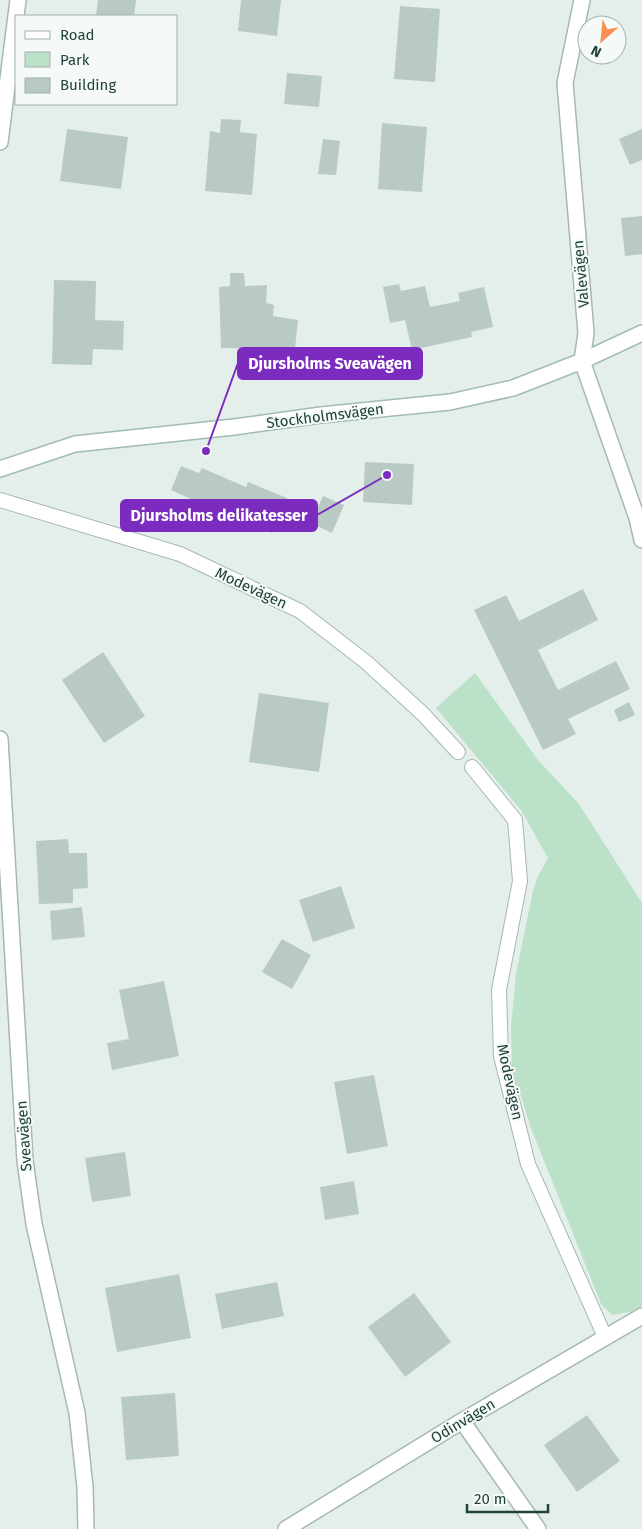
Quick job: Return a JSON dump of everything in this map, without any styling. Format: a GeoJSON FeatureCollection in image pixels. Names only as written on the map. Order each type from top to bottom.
{"type":"FeatureCollection","features":[{"type":"Feature","properties":{"kind":"street"},"geometry":{"type":"LineString","coordinates":[[16,15],[18,0]]}},
{"type":"Feature","properties":{"kind":"street","name":"Valevägen"},"geometry":{"type":"LineString","coordinates":[[582,0],[565,83],[586,334],[582,361],[637,518],[642,540]]}},
{"type":"Feature","properties":{"kind":"street"},"geometry":{"type":"LineString","coordinates":[[0,142],[15,24]]}},
{"type":"Feature","properties":{"kind":"street","name":"Stockholmsvägen"},"geometry":{"type":"LineString","coordinates":[[0,469],[75,444],[450,402],[513,388],[582,361],[642,333]]}},
{"type":"Feature","properties":{"kind":"street","name":"Sveavägen"},"geometry":{"type":"LineString","coordinates":[[0,739],[25,1161],[34,1224],[77,1412],[85,1487],[86,1529]]}},
{"type":"Feature","properties":{"kind":"street","name":"Odinvägen"},"geometry":{"type":"LineString","coordinates":[[286,1529],[462,1421],[642,1316]]}},
{"type":"Feature","properties":{"kind":"street"},"geometry":{"type":"LineString","coordinates":[[462,1421],[538,1529]]}},
{"type":"Feature","properties":{"kind":"lane","name":"Modevägen"},"geometry":{"type":"LineString","coordinates":[[0,500],[180,554],[300,611],[366,662],[423,714],[458,752]]}},
{"type":"Feature","properties":{"kind":"lane","name":"Modevägen"},"geometry":{"type":"LineString","coordinates":[[472,767],[515,820],[520,881],[499,990],[501,1056],[528,1164],[605,1337]]}},
{"type":"Feature","properties":{"kind":"green space"},"geometry":{"type":"Polygon","coordinates":[[[475,673],[538,760],[579,804],[642,903],[642,1306],[630,1312],[612,1315],[601,1304],[531,1128],[512,1068],[511,1027],[516,974],[533,891],[538,876],[548,858],[521,810],[436,708],[475,673]]]}},
{"type":"Feature","properties":{"kind":"building"},"geometry":{"type":"Polygon","coordinates":[[[98,0],[136,0],[134,15],[96,15],[98,0]]]}},
{"type":"Feature","properties":{"kind":"building"},"geometry":{"type":"Polygon","coordinates":[[[241,0],[281,0],[277,36],[238,31],[241,0]]]}},
{"type":"Feature","properties":{"kind":"building"},"geometry":{"type":"Polygon","coordinates":[[[400,6],[440,9],[435,82],[394,79],[400,6]]]}},
{"type":"Feature","properties":{"kind":"building"},"geometry":{"type":"Polygon","coordinates":[[[287,73],[322,76],[319,107],[284,104],[287,73]]]}},
{"type":"Feature","properties":{"kind":"building"},"geometry":{"type":"Polygon","coordinates":[[[221,119],[241,120],[240,132],[257,134],[252,195],[205,191],[210,131],[220,133],[221,119]]]}},
{"type":"Feature","properties":{"kind":"building"},"geometry":{"type":"Polygon","coordinates":[[[382,123],[427,127],[422,192],[378,189],[382,123]]]}},
{"type":"Feature","properties":{"kind":"building"},"geometry":{"type":"Polygon","coordinates":[[[67,129],[128,137],[121,189],[60,181],[67,129]]]}},
{"type":"Feature","properties":{"kind":"building"},"geometry":{"type":"Polygon","coordinates":[[[642,129],[642,160],[630,165],[619,139],[642,129]]]}},
{"type":"Feature","properties":{"kind":"building"},"geometry":{"type":"Polygon","coordinates":[[[323,139],[340,141],[336,175],[318,174],[323,139]]]}},
{"type":"Feature","properties":{"kind":"building"},"geometry":{"type":"Polygon","coordinates":[[[642,216],[642,254],[625,256],[621,218],[642,216]]]}},
{"type":"Feature","properties":{"kind":"building"},"geometry":{"type":"Polygon","coordinates":[[[230,273],[244,273],[245,286],[267,285],[266,303],[274,305],[273,316],[298,320],[295,349],[221,348],[219,287],[230,286],[230,273]]]}},
{"type":"Feature","properties":{"kind":"building"},"geometry":{"type":"Polygon","coordinates":[[[54,280],[96,281],[95,320],[124,321],[123,350],[93,349],[92,365],[52,364],[54,280]]]}},
{"type":"Feature","properties":{"kind":"building"},"geometry":{"type":"Polygon","coordinates":[[[399,284],[401,291],[425,286],[430,307],[460,301],[458,293],[484,287],[493,327],[471,332],[472,337],[412,350],[405,320],[390,323],[383,287],[399,284]]]}},
{"type":"Feature","properties":{"kind":"building"},"geometry":{"type":"Polygon","coordinates":[[[365,462],[414,464],[412,505],[363,502],[365,462]]]}},
{"type":"Feature","properties":{"kind":"building"},"geometry":{"type":"Polygon","coordinates":[[[181,466],[199,473],[202,468],[246,487],[248,482],[287,498],[272,533],[222,512],[219,519],[192,507],[195,501],[171,490],[181,466]]]}},
{"type":"Feature","properties":{"kind":"building"},"geometry":{"type":"Polygon","coordinates":[[[323,496],[344,505],[332,533],[311,523],[323,496]]]}},
{"type":"Feature","properties":{"kind":"building"},"geometry":{"type":"Polygon","coordinates":[[[583,589],[598,620],[538,650],[558,690],[616,661],[630,689],[568,719],[576,734],[543,750],[474,610],[506,595],[519,621],[583,589]]]}},
{"type":"Feature","properties":{"kind":"building"},"geometry":{"type":"Polygon","coordinates":[[[103,652],[145,716],[104,743],[62,680],[103,652]]]}},
{"type":"Feature","properties":{"kind":"building"},"geometry":{"type":"Polygon","coordinates":[[[259,693],[329,703],[319,772],[249,762],[259,693]]]}},
{"type":"Feature","properties":{"kind":"building"},"geometry":{"type":"Polygon","coordinates":[[[629,702],[635,715],[619,722],[614,710],[629,702]]]}},
{"type":"Feature","properties":{"kind":"building"},"geometry":{"type":"Polygon","coordinates":[[[68,839],[69,853],[87,853],[88,888],[73,889],[73,903],[39,904],[36,841],[68,839]]]}},
{"type":"Feature","properties":{"kind":"building"},"geometry":{"type":"Polygon","coordinates":[[[341,886],[355,928],[313,942],[299,900],[341,886]]]}},
{"type":"Feature","properties":{"kind":"building"},"geometry":{"type":"Polygon","coordinates":[[[82,907],[85,937],[52,940],[50,911],[82,907]]]}},
{"type":"Feature","properties":{"kind":"building"},"geometry":{"type":"Polygon","coordinates":[[[282,939],[311,955],[292,989],[262,972],[282,939]]]}},
{"type":"Feature","properties":{"kind":"building"},"geometry":{"type":"Polygon","coordinates":[[[164,981],[179,1056],[112,1070],[107,1043],[129,1039],[119,990],[164,981]]]}},
{"type":"Feature","properties":{"kind":"building"},"geometry":{"type":"Polygon","coordinates":[[[374,1075],[388,1146],[347,1154],[334,1082],[374,1075]]]}},
{"type":"Feature","properties":{"kind":"building"},"geometry":{"type":"Polygon","coordinates":[[[125,1152],[131,1196],[92,1202],[85,1158],[125,1152]]]}},
{"type":"Feature","properties":{"kind":"building"},"geometry":{"type":"Polygon","coordinates":[[[354,1181],[359,1214],[325,1220],[320,1187],[354,1181]]]}},
{"type":"Feature","properties":{"kind":"building"},"geometry":{"type":"Polygon","coordinates":[[[179,1274],[191,1338],[117,1352],[105,1288],[179,1274]]]}},
{"type":"Feature","properties":{"kind":"building"},"geometry":{"type":"Polygon","coordinates":[[[277,1282],[284,1316],[222,1329],[215,1294],[277,1282]]]}},
{"type":"Feature","properties":{"kind":"building"},"geometry":{"type":"Polygon","coordinates":[[[414,1293],[451,1342],[405,1377],[368,1327],[414,1293]]]}},
{"type":"Feature","properties":{"kind":"building"},"geometry":{"type":"Polygon","coordinates":[[[175,1393],[179,1456],[126,1460],[121,1397],[175,1393]]]}},
{"type":"Feature","properties":{"kind":"building"},"geometry":{"type":"Polygon","coordinates":[[[587,1415],[620,1461],[577,1492],[544,1445],[587,1415]]]}},
{"type":"Feature","properties":{"kind":"place","name":"Djursholms Sveavägen"},"geometry":{"type":"Point","coordinates":[206,451]}},
{"type":"Feature","properties":{"kind":"place","name":"Djursholms delikatesser"},"geometry":{"type":"Point","coordinates":[387,475]}}]}
